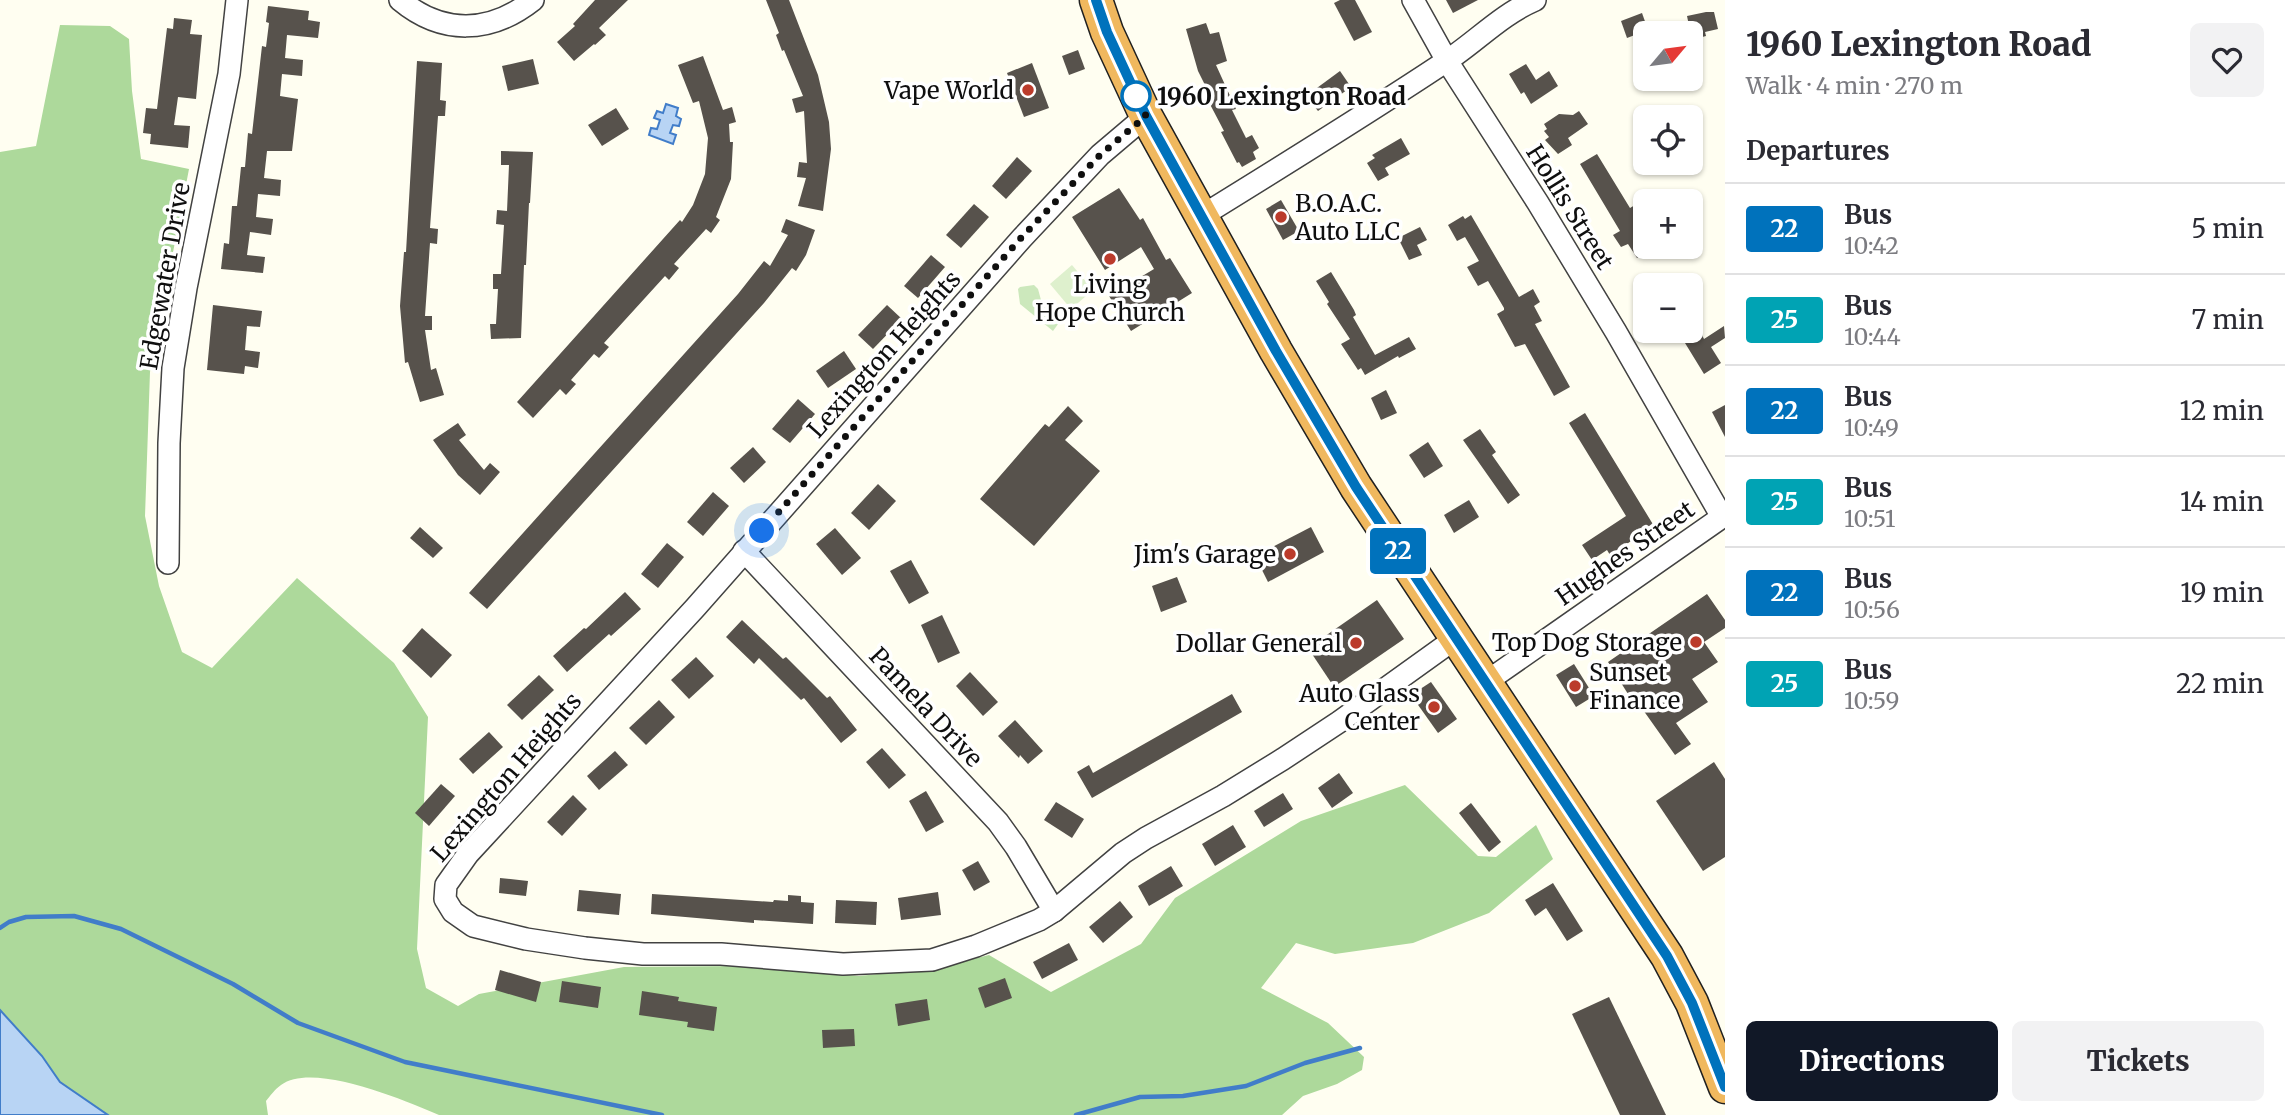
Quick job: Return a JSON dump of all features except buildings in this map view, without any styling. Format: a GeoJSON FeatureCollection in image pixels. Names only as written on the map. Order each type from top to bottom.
{"type":"FeatureCollection","features":[{"type":"Feature","properties":{"kind":"highway"},"geometry":{"type":"LineString","coordinates":[[1096,0],[1107,32],[1146,116],[1200,217],[1356,487],[1667,956],[1692,1003],[1725,1087]]}},
{"type":"Feature","properties":{"kind":"street","name":"Edgewater Drive"},"geometry":{"type":"LineString","coordinates":[[168,563],[173,368],[186,288],[229,74],[237,0]]}},
{"type":"Feature","properties":{"kind":"street"},"geometry":{"type":"LineString","coordinates":[[400,0],[432,20],[467,26],[497,21],[533,0]]}},
{"type":"Feature","properties":{"kind":"street","name":"Hollis Street"},"geometry":{"type":"LineString","coordinates":[[1413,0],[1447,61],[1616,332],[1723,516]]}},
{"type":"Feature","properties":{"kind":"street"},"geometry":{"type":"LineString","coordinates":[[1200,217],[1349,125],[1447,61],[1518,7],[1535,0]]}},
{"type":"Feature","properties":{"kind":"street","name":"Lexington Heights"},"geometry":{"type":"LineString","coordinates":[[1146,116],[1100,155],[1021,238],[695,608],[468,854],[446,885],[445,899],[453,912],[473,926],[526,939],[585,948],[643,954],[721,954],[843,964],[932,960],[976,947],[1054,911],[1123,853],[1283,759],[1456,638]]}},
{"type":"Feature","properties":{"kind":"street","name":"Hughes Street"},"geometry":{"type":"LineString","coordinates":[[1486,682],[1723,516]]}},
{"type":"Feature","properties":{"kind":"street","name":"Pamela Drive"},"geometry":{"type":"LineString","coordinates":[[744,551],[998,822],[1054,911]]}},
{"type":"Feature","properties":{"kind":"green space"},"geometry":{"type":"Polygon","coordinates":[[[60,25],[110,26],[129,39],[132,91],[141,159],[189,169],[150,372],[145,516],[159,586],[182,652],[212,668],[297,578],[394,663],[428,717],[417,949],[426,988],[458,1006],[479,994],[624,967],[741,966],[859,976],[936,968],[989,955],[1051,992],[1141,944],[1175,898],[1301,821],[1405,785],[1478,856],[1496,857],[1536,825],[1553,859],[1489,913],[1413,943],[1335,954],[1296,943],[1261,988],[1328,1023],[1364,1057],[1362,1070],[1337,1084],[1303,1096],[1282,1115],[439,1115],[360,1086],[315,1078],[296,1079],[281,1085],[266,1101],[268,1115],[108,1115],[60,1082],[42,1056],[0,1010],[0,152],[36,146],[60,25]]]}},
{"type":"Feature","properties":{"kind":"green space"},"geometry":{"type":"Polygon","coordinates":[[[1072,265],[1093,290],[1071,309],[1050,284],[1072,265]]]}},
{"type":"Feature","properties":{"kind":"green space"},"geometry":{"type":"Polygon","coordinates":[[[1034,285],[1041,300],[1061,320],[1053,331],[1020,304],[1018,289],[1034,285]]]}},
{"type":"Feature","properties":{"kind":"water"},"geometry":{"type":"Polygon","coordinates":[[[666,104],[678,108],[676,116],[681,119],[679,126],[673,125],[670,133],[676,135],[673,144],[649,135],[651,128],[657,129],[660,120],[654,118],[657,111],[663,113],[666,104]]]}},
{"type":"Feature","properties":{"kind":"water"},"geometry":{"type":"Polygon","coordinates":[[[0,1010],[42,1056],[60,1082],[108,1115],[0,1115],[0,1010]]]}},
{"type":"Feature","properties":{"kind":"waterway"},"geometry":{"type":"LineString","coordinates":[[0,928],[26,917],[74,916],[121,929],[233,984],[298,1023],[405,1062],[662,1115]]}},
{"type":"Feature","properties":{"kind":"waterway"},"geometry":{"type":"LineString","coordinates":[[1076,1115],[1140,1097],[1183,1096],[1246,1086],[1305,1063],[1360,1048]]}},
{"type":"Feature","properties":{"kind":"bus line","name":"22"},"geometry":{"type":"LineString","coordinates":[[1096,0],[1107,32],[1146,116],[1276,351],[1356,487],[1667,956],[1692,1003],[1725,1087]]}},
{"type":"Feature","properties":{"kind":"place","name":"Vape World"},"geometry":{"type":"Point","coordinates":[1028,90]}},
{"type":"Feature","properties":{"kind":"place","name":"1960 Lexington Road"},"geometry":{"type":"Point","coordinates":[1136,96]}},
{"type":"Feature","properties":{"kind":"place","name":"B.O.A.C. Auto LLC"},"geometry":{"type":"Point","coordinates":[1281,217]}},
{"type":"Feature","properties":{"kind":"place","name":"Living Hope Church"},"geometry":{"type":"Point","coordinates":[1110,259]}},
{"type":"Feature","properties":{"kind":"place","name":"Jim's Garage"},"geometry":{"type":"Point","coordinates":[1290,554]}},
{"type":"Feature","properties":{"kind":"place","name":"Top Dog Storage"},"geometry":{"type":"Point","coordinates":[1696,642]}},
{"type":"Feature","properties":{"kind":"place","name":"Dollar General"},"geometry":{"type":"Point","coordinates":[1356,643]}},
{"type":"Feature","properties":{"kind":"place","name":"Sunset Finance"},"geometry":{"type":"Point","coordinates":[1575,686]}},
{"type":"Feature","properties":{"kind":"place","name":"Auto Glass Center"},"geometry":{"type":"Point","coordinates":[1434,707]}},
{"type":"Feature","properties":{"kind":"route"},"geometry":{"type":"LineString","coordinates":[[762,531],[1021,238],[1100,155],[1146,116],[1136,96]]}}]}
